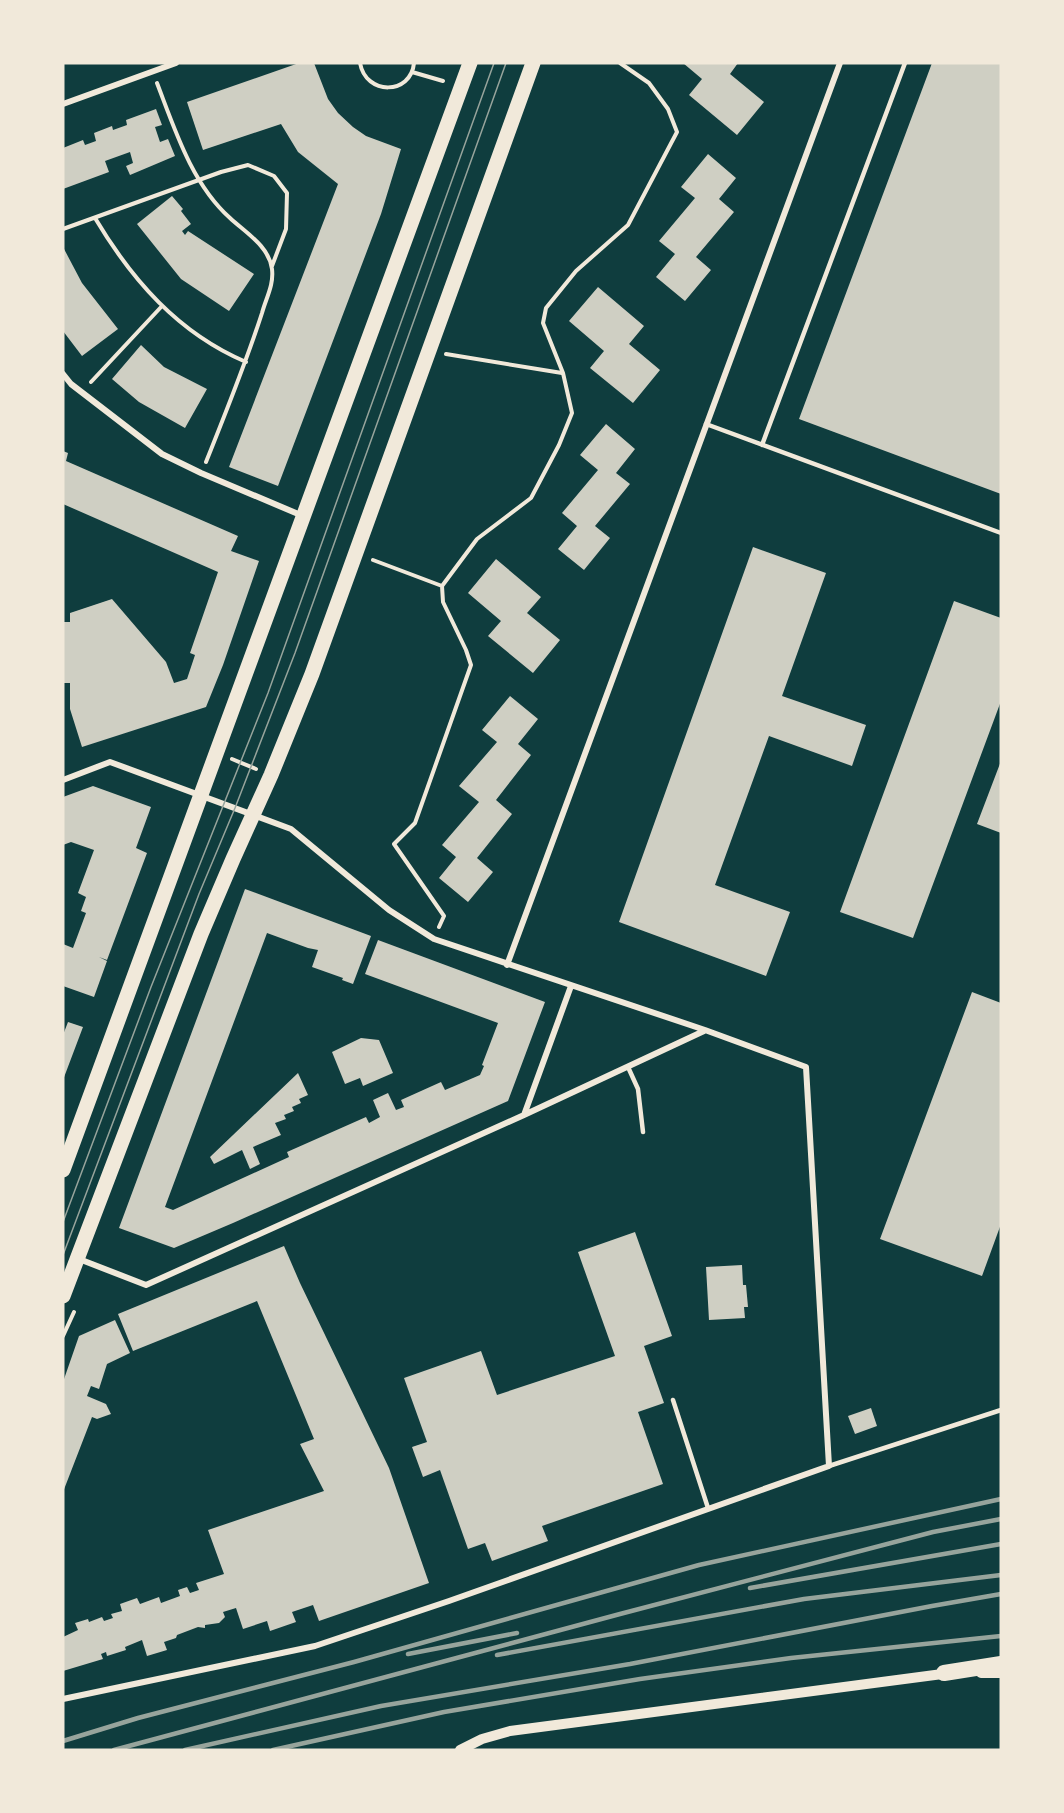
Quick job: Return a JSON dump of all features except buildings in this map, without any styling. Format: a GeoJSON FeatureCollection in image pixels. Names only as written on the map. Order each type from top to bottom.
{"type":"FeatureCollection","features":[{"type":"Feature","properties":{"kind":"highway"},"geometry":{"type":"LineString","coordinates":[[944,1673],[1001,1664]]}},
{"type":"Feature","properties":{"kind":"main road"},"geometry":{"type":"LineString","coordinates":[[63,1170],[470,63]]}},
{"type":"Feature","properties":{"kind":"main road"},"geometry":{"type":"LineString","coordinates":[[63,1296],[201,934],[271,775],[312,674],[533,63]]}},
{"type":"Feature","properties":{"kind":"street"},"geometry":{"type":"LineString","coordinates":[[63,104],[176,63]]}},
{"type":"Feature","properties":{"kind":"street"},"geometry":{"type":"LineString","coordinates":[[507,965],[840,63]]}},
{"type":"Feature","properties":{"kind":"street"},"geometry":{"type":"LineString","coordinates":[[63,374],[71,384],[162,454],[303,516]]}},
{"type":"Feature","properties":{"kind":"street"},"geometry":{"type":"LineString","coordinates":[[63,387],[71,384]]}},
{"type":"Feature","properties":{"kind":"street"},"geometry":{"type":"LineString","coordinates":[[63,780],[110,762],[291,829],[389,910],[434,939],[705,1030],[806,1067],[829,1466],[449,1601],[315,1646],[63,1699]]}},
{"type":"Feature","properties":{"kind":"street"},"geometry":{"type":"LineString","coordinates":[[524,1115],[571,986]]}},
{"type":"Feature","properties":{"kind":"street"},"geometry":{"type":"LineString","coordinates":[[78,1259],[146,1285],[524,1115],[705,1030]]}},
{"type":"Feature","properties":{"kind":"street"},"geometry":{"type":"LineString","coordinates":[[460,1750],[482,1739],[510,1731],[944,1673],[1001,1673]]}},
{"type":"Feature","properties":{"kind":"lane"},"geometry":{"type":"LineString","coordinates":[[762,445],[905,63]]}},
{"type":"Feature","properties":{"kind":"lane"},"geometry":{"type":"LineString","coordinates":[[706,424],[1001,533]]}},
{"type":"Feature","properties":{"kind":"lane"},"geometry":{"type":"LineString","coordinates":[[628,1066],[638,1089],[643,1132]]}},
{"type":"Feature","properties":{"kind":"lane"},"geometry":{"type":"LineString","coordinates":[[673,1400],[708,1508]]}},
{"type":"Feature","properties":{"kind":"lane"},"geometry":{"type":"LineString","coordinates":[[829,1466],[1001,1410]]}},
{"type":"Feature","properties":{"kind":"path"},"geometry":{"type":"LineString","coordinates":[[360,63],[367,79],[380,87],[401,84],[412,72],[414,63]]}},
{"type":"Feature","properties":{"kind":"path"},"geometry":{"type":"LineString","coordinates":[[434,939],[444,916],[394,844],[415,823],[471,665],[443,602],[442,586],[477,539],[531,498],[559,445],[572,413],[563,373],[543,323],[546,308],[576,271],[628,225],[677,132],[668,109],[649,83],[620,63]]}},
{"type":"Feature","properties":{"kind":"path"},"geometry":{"type":"LineString","coordinates":[[153,71],[183,152],[200,181],[228,217],[260,243],[272,267],[273,284],[264,304],[246,362],[201,473]]}},
{"type":"Feature","properties":{"kind":"path"},"geometry":{"type":"LineString","coordinates":[[412,72],[446,81]]}},
{"type":"Feature","properties":{"kind":"path"},"geometry":{"type":"LineString","coordinates":[[63,229],[221,172],[248,165],[274,176],[287,193],[286,229],[272,267]]}},
{"type":"Feature","properties":{"kind":"path"},"geometry":{"type":"LineString","coordinates":[[95,218],[115,252],[149,295],[195,333],[246,362]]}},
{"type":"Feature","properties":{"kind":"path"},"geometry":{"type":"LineString","coordinates":[[82,392],[162,306]]}},
{"type":"Feature","properties":{"kind":"path"},"geometry":{"type":"LineString","coordinates":[[446,354],[563,373]]}},
{"type":"Feature","properties":{"kind":"path"},"geometry":{"type":"LineString","coordinates":[[373,560],[442,586]]}},
{"type":"Feature","properties":{"kind":"path"},"geometry":{"type":"LineString","coordinates":[[216,753],[271,775]]}},
{"type":"Feature","properties":{"kind":"tram line"},"geometry":{"type":"LineString","coordinates":[[63,1222],[151,987],[268,693],[494,63]]}},
{"type":"Feature","properties":{"kind":"tram line"},"geometry":{"type":"LineString","coordinates":[[63,1255],[199,894],[295,653],[506,63]]}},
{"type":"Feature","properties":{"kind":"railway"},"geometry":{"type":"LineString","coordinates":[[63,1741],[138,1718],[354,1662],[699,1565],[1001,1499]]}},
{"type":"Feature","properties":{"kind":"railway"},"geometry":{"type":"LineString","coordinates":[[114,1750],[933,1532],[1001,1519]]}},
{"type":"Feature","properties":{"kind":"railway"},"geometry":{"type":"LineString","coordinates":[[750,1588],[1001,1544]]}},
{"type":"Feature","properties":{"kind":"railway"},"geometry":{"type":"LineString","coordinates":[[497,1655],[804,1599],[1001,1575]]}},
{"type":"Feature","properties":{"kind":"railway"},"geometry":{"type":"LineString","coordinates":[[185,1750],[381,1706],[630,1664],[1001,1594]]}},
{"type":"Feature","properties":{"kind":"railway"},"geometry":{"type":"LineString","coordinates":[[408,1654],[517,1633]]}},
{"type":"Feature","properties":{"kind":"railway"},"geometry":{"type":"LineString","coordinates":[[273,1750],[444,1712],[640,1679],[791,1658],[1001,1636]]}}]}
